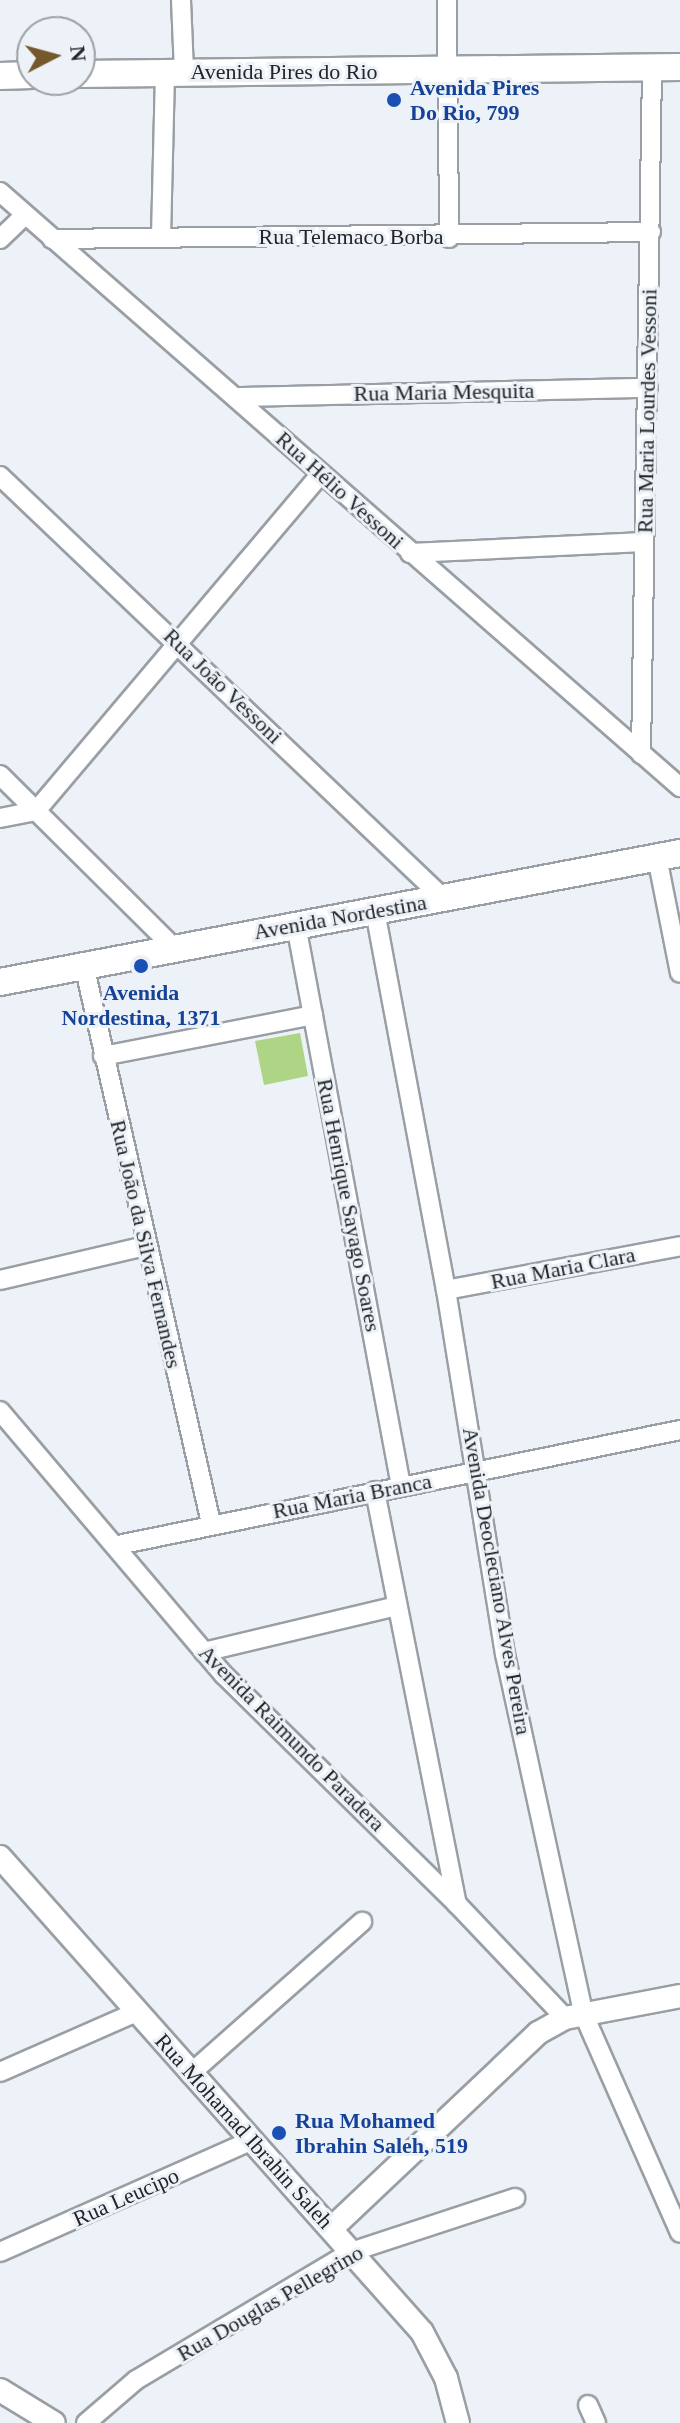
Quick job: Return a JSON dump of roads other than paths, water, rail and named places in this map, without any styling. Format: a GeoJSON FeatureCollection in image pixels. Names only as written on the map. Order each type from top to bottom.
{"type":"FeatureCollection","features":[{"type":"Feature","properties":{"kind":"main road","name":"Avenida Pires do Rio"},"geometry":{"type":"LineString","coordinates":[[96,74],[680,67]]}},
{"type":"Feature","properties":{"kind":"main road","name":"Avenida Nordestina"},"geometry":{"type":"LineString","coordinates":[[0,982],[669,855]]}},
{"type":"Feature","properties":{"kind":"street"},"geometry":{"type":"LineString","coordinates":[[161,237],[181,0]]}},
{"type":"Feature","properties":{"kind":"street"},"geometry":{"type":"LineString","coordinates":[[447,0],[449,238]]}},
{"type":"Feature","properties":{"kind":"street","name":"Rua Maria Lourdes Vessoni"},"geometry":{"type":"LineString","coordinates":[[641,754],[652,68]]}},
{"type":"Feature","properties":{"kind":"street","name":"Rua Hélio Vessoni"},"geometry":{"type":"LineString","coordinates":[[0,192],[239,397],[410,553],[680,787]]}},
{"type":"Feature","properties":{"kind":"street"},"geometry":{"type":"LineString","coordinates":[[0,239],[25,215]]}},
{"type":"Feature","properties":{"kind":"street","name":"Rua Telemaco Borba"},"geometry":{"type":"LineString","coordinates":[[52,239],[449,238],[651,232]]}},
{"type":"Feature","properties":{"kind":"street","name":"Rua Maria Mesquita"},"geometry":{"type":"LineString","coordinates":[[239,397],[648,388]]}},
{"type":"Feature","properties":{"kind":"street"},"geometry":{"type":"LineString","coordinates":[[0,818],[36,811],[321,474]]}},
{"type":"Feature","properties":{"kind":"street","name":"Rua João Vessoni"},"geometry":{"type":"LineString","coordinates":[[0,476],[179,643],[444,899]]}},
{"type":"Feature","properties":{"kind":"street"},"geometry":{"type":"LineString","coordinates":[[410,553],[644,542]]}},
{"type":"Feature","properties":{"kind":"street"},"geometry":{"type":"LineString","coordinates":[[0,775],[173,947]]}},
{"type":"Feature","properties":{"kind":"street"},"geometry":{"type":"LineString","coordinates":[[669,855],[680,973]]}},
{"type":"Feature","properties":{"kind":"street","name":"Avenida Deocleciano Alves Pereira"},"geometry":{"type":"LineString","coordinates":[[375,911],[446,1290],[505,1654],[574,2017],[680,2233]]}},
{"type":"Feature","properties":{"kind":"street","name":"Rua Henrique Sayago Soares"},"geometry":{"type":"LineString","coordinates":[[296,925],[401,1486]]}},
{"type":"Feature","properties":{"kind":"street","name":"Rua João da Silva Fernandes"},"geometry":{"type":"LineString","coordinates":[[84,965],[145,1246],[211,1523]]}},
{"type":"Feature","properties":{"kind":"street"},"geometry":{"type":"LineString","coordinates":[[103,1056],[313,1015]]}},
{"type":"Feature","properties":{"kind":"street"},"geometry":{"type":"LineString","coordinates":[[0,1280],[145,1246]]}},
{"type":"Feature","properties":{"kind":"street","name":"Rua Maria Clara"},"geometry":{"type":"LineString","coordinates":[[446,1290],[680,1246]]}},
{"type":"Feature","properties":{"kind":"street","name":"Avenida Raimundo Paradera"},"geometry":{"type":"LineString","coordinates":[[0,1411],[42,1466],[118,1545],[204,1652],[574,2017]]}},
{"type":"Feature","properties":{"kind":"street","name":"Rua Maria Branca"},"geometry":{"type":"LineString","coordinates":[[118,1545],[211,1523],[680,1430]]}},
{"type":"Feature","properties":{"kind":"street"},"geometry":{"type":"LineString","coordinates":[[375,1491],[457,1904]]}},
{"type":"Feature","properties":{"kind":"street"},"geometry":{"type":"LineString","coordinates":[[204,1652],[397,1606]]}},
{"type":"Feature","properties":{"kind":"street","name":"Rua Mohamad Ibrahin Saleh"},"geometry":{"type":"LineString","coordinates":[[0,1857],[422,2332],[446,2378],[458,2423]]}},
{"type":"Feature","properties":{"kind":"street"},"geometry":{"type":"LineString","coordinates":[[190,2074],[362,1922]]}},
{"type":"Feature","properties":{"kind":"street"},"geometry":{"type":"LineString","coordinates":[[332,2228],[519,2045],[574,2017],[680,1996]]}},
{"type":"Feature","properties":{"kind":"street"},"geometry":{"type":"LineString","coordinates":[[0,2072],[137,2012]]}},
{"type":"Feature","properties":{"kind":"street","name":"Rua Leucipo"},"geometry":{"type":"LineString","coordinates":[[0,2252],[251,2141]]}},
{"type":"Feature","properties":{"kind":"street","name":"Rua Douglas Pellegrino"},"geometry":{"type":"LineString","coordinates":[[86,2423],[136,2380],[351,2252],[515,2198]]}},
{"type":"Feature","properties":{"kind":"street"},"geometry":{"type":"LineString","coordinates":[[0,2390],[54,2423]]}},
{"type":"Feature","properties":{"kind":"street"},"geometry":{"type":"LineString","coordinates":[[588,2405],[596,2423]]}},
{"type":"Feature","properties":{"kind":"place","name":"Avenida Pires Do Rio, 799"},"geometry":{"type":"Point","coordinates":[394,100]}},
{"type":"Feature","properties":{"kind":"place","name":"Avenida Nordestina, 1371"},"geometry":{"type":"Point","coordinates":[141,966]}},
{"type":"Feature","properties":{"kind":"place","name":"Rua Mohamed Ibrahin Saleh, 519"},"geometry":{"type":"Point","coordinates":[279,2133]}}]}
